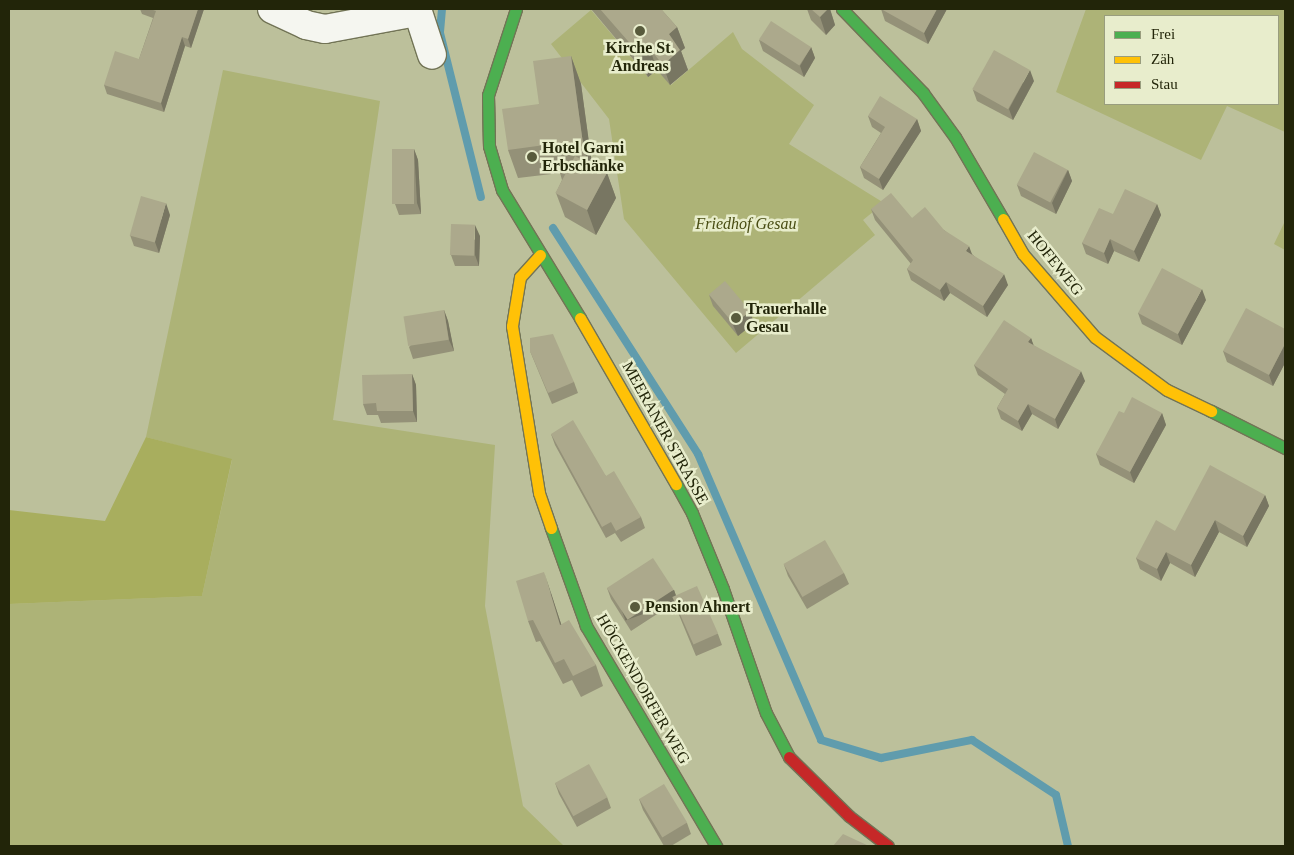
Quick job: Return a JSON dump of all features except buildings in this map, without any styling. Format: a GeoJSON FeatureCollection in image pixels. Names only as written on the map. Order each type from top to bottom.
{"type":"FeatureCollection","features":[{"type":"Feature","properties":{"kind":"street"},"geometry":{"type":"LineString","coordinates":[[272,9],[306,25],[325,29],[416,10],[432,55]]}},
{"type":"Feature","properties":{"kind":"street","name":"MEERANER STRASSE"},"geometry":{"type":"LineString","coordinates":[[516,9],[488,96],[489,146],[502,190],[540,256],[642,420],[692,513],[723,589],[766,713],[792,763],[850,816],[888,846]]}},
{"type":"Feature","properties":{"kind":"street","name":"HOFEWEG"},"geometry":{"type":"LineString","coordinates":[[842,9],[924,94],[955,137],[1023,254],[1095,336],[1166,390],[1285,448]]}},
{"type":"Feature","properties":{"kind":"street","name":"HÖCKENDORFER WEG"},"geometry":{"type":"LineString","coordinates":[[540,256],[520,277],[512,326],[539,493],[586,626],[716,846]]}},
{"type":"Feature","properties":{"kind":"green space"},"geometry":{"type":"Polygon","coordinates":[[[1086,9],[1285,9],[1285,132],[1227,106],[1201,160],[1056,92],[1086,9]]]}},
{"type":"Feature","properties":{"kind":"green space","name":"Friedhof Gesau"},"geometry":{"type":"Polygon","coordinates":[[[591,10],[648,77],[657,70],[671,85],[733,32],[742,49],[814,105],[789,144],[884,203],[863,220],[875,235],[736,353],[624,219],[609,119],[551,44],[591,10]]]}},
{"type":"Feature","properties":{"kind":"green space"},"geometry":{"type":"Polygon","coordinates":[[[223,70],[380,101],[333,420],[495,445],[485,606],[523,806],[564,846],[9,846],[9,604],[202,596],[232,460],[146,437],[223,70]]]}},
{"type":"Feature","properties":{"kind":"green space"},"geometry":{"type":"Polygon","coordinates":[[[1285,221],[1285,250],[1274,244],[1285,221]]]}},
{"type":"Feature","properties":{"kind":"green space"},"geometry":{"type":"Polygon","coordinates":[[[146,437],[232,459],[202,596],[9,604],[9,510],[105,521],[146,437]]]}},
{"type":"Feature","properties":{"kind":"waterway"},"geometry":{"type":"LineString","coordinates":[[442,9],[440,33],[481,197]]}},
{"type":"Feature","properties":{"kind":"waterway"},"geometry":{"type":"LineString","coordinates":[[553,228],[698,454],[821,740],[881,758],[972,740],[1056,795],[1068,846]]}},
{"type":"Feature","properties":{"kind":"traffic: fast"},"geometry":{"type":"LineString","coordinates":[[516,9],[488,95],[489,146],[502,190],[580,318]]}},
{"type":"Feature","properties":{"kind":"traffic: fast"},"geometry":{"type":"LineString","coordinates":[[842,9],[923,93],[955,137],[1003,219]]}},
{"type":"Feature","properties":{"kind":"traffic: fast"},"geometry":{"type":"LineString","coordinates":[[1211,411],[1285,448]]}},
{"type":"Feature","properties":{"kind":"traffic: fast"},"geometry":{"type":"LineString","coordinates":[[676,484],[692,513],[723,589],[766,713],[789,757]]}},
{"type":"Feature","properties":{"kind":"traffic: fast"},"geometry":{"type":"LineString","coordinates":[[551,528],[586,626],[716,846]]}},
{"type":"Feature","properties":{"kind":"traffic: slow"},"geometry":{"type":"LineString","coordinates":[[1003,219],[1023,254],[1095,337],[1167,390],[1211,411]]}},
{"type":"Feature","properties":{"kind":"traffic: slow"},"geometry":{"type":"LineString","coordinates":[[540,255],[520,277],[512,326],[539,493],[551,528]]}},
{"type":"Feature","properties":{"kind":"traffic: slow"},"geometry":{"type":"LineString","coordinates":[[580,318],[676,484]]}},
{"type":"Feature","properties":{"kind":"traffic: jam"},"geometry":{"type":"LineString","coordinates":[[789,757],[849,816],[888,846]]}},
{"type":"Feature","properties":{"kind":"place","name":"Kirche St. Andreas"},"geometry":{"type":"Point","coordinates":[640,31]}},
{"type":"Feature","properties":{"kind":"place","name":"Hotel Garni Erbschänke"},"geometry":{"type":"Point","coordinates":[532,157]}},
{"type":"Feature","properties":{"kind":"place","name":"Trauerhalle Gesau"},"geometry":{"type":"Point","coordinates":[736,318]}},
{"type":"Feature","properties":{"kind":"place","name":"Pension Ahnert"},"geometry":{"type":"Point","coordinates":[635,607]}}]}
